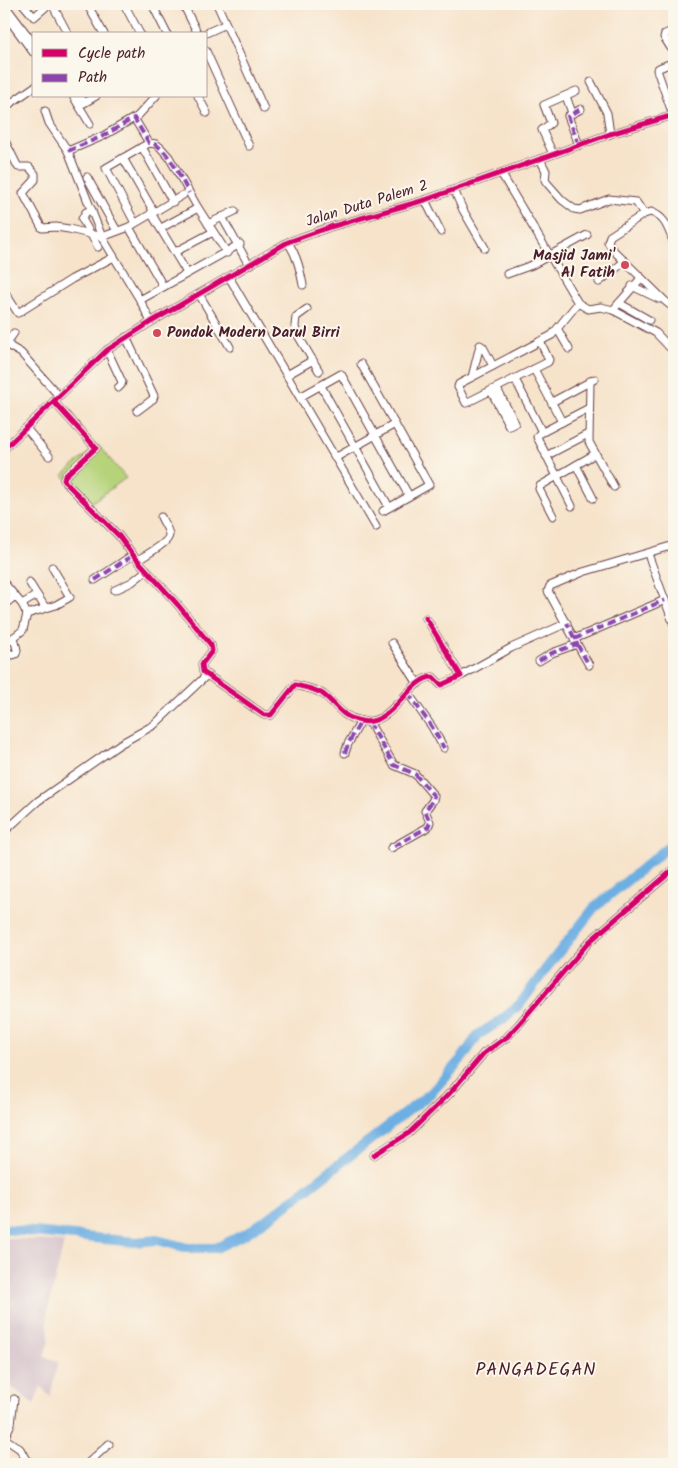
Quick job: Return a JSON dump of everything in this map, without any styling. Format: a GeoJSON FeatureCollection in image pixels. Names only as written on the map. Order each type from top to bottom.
{"type":"FeatureCollection","features":[{"type":"Feature","properties":{"kind":"street"},"geometry":{"type":"LineString","coordinates":[[4,4],[32,41]]}},
{"type":"Feature","properties":{"kind":"street"},"geometry":{"type":"LineString","coordinates":[[23,4],[34,17],[50,4],[67,32]]}},
{"type":"Feature","properties":{"kind":"street"},"geometry":{"type":"LineString","coordinates":[[87,4],[103,32]]}},
{"type":"Feature","properties":{"kind":"street"},"geometry":{"type":"LineString","coordinates":[[124,4],[139,32]]}},
{"type":"Feature","properties":{"kind":"street"},"geometry":{"type":"LineString","coordinates":[[152,4],[166,32]]}},
{"type":"Feature","properties":{"kind":"street"},"geometry":{"type":"LineString","coordinates":[[183,4],[197,32]]}},
{"type":"Feature","properties":{"kind":"street"},"geometry":{"type":"LineString","coordinates":[[217,4],[264,109]]}},
{"type":"Feature","properties":{"kind":"street"},"geometry":{"type":"LineString","coordinates":[[4,12],[32,53]]}},
{"type":"Feature","properties":{"kind":"street"},"geometry":{"type":"LineString","coordinates":[[208,32],[226,24]]}},
{"type":"Feature","properties":{"kind":"street"},"geometry":{"type":"LineString","coordinates":[[674,30],[665,34],[664,37],[674,53]]}},
{"type":"Feature","properties":{"kind":"street"},"geometry":{"type":"LineString","coordinates":[[208,55],[249,146]]}},
{"type":"Feature","properties":{"kind":"street"},"geometry":{"type":"LineString","coordinates":[[674,62],[658,70],[674,115]]}},
{"type":"Feature","properties":{"kind":"street"},"geometry":{"type":"LineString","coordinates":[[591,82],[607,113],[610,134]]}},
{"type":"Feature","properties":{"kind":"street"},"geometry":{"type":"LineString","coordinates":[[4,108],[32,88]]}},
{"type":"Feature","properties":{"kind":"street"},"geometry":{"type":"LineString","coordinates":[[553,154],[542,130],[551,122],[544,105],[576,92]]}},
{"type":"Feature","properties":{"kind":"street"},"geometry":{"type":"LineString","coordinates":[[566,96],[571,110]]}},
{"type":"Feature","properties":{"kind":"street"},"geometry":{"type":"LineString","coordinates":[[74,98],[90,124]]}},
{"type":"Feature","properties":{"kind":"street"},"geometry":{"type":"LineString","coordinates":[[81,98],[84,102],[92,98]]}},
{"type":"Feature","properties":{"kind":"street"},"geometry":{"type":"LineString","coordinates":[[68,151],[102,136],[132,118],[135,119],[154,98]]}},
{"type":"Feature","properties":{"kind":"street"},"geometry":{"type":"LineString","coordinates":[[199,98],[207,113]]}},
{"type":"Feature","properties":{"kind":"street"},"geometry":{"type":"LineString","coordinates":[[579,145],[568,116],[581,109]]}},
{"type":"Feature","properties":{"kind":"street"},"geometry":{"type":"LineString","coordinates":[[45,111],[49,122],[68,151],[102,237],[151,322]]}},
{"type":"Feature","properties":{"kind":"street","name":"Jalan Duta Palem 2"},"geometry":{"type":"LineString","coordinates":[[4,449],[107,350],[288,242],[330,227],[426,200],[610,134],[674,115]]}},
{"type":"Feature","properties":{"kind":"street"},"geometry":{"type":"LineString","coordinates":[[135,119],[149,143]]}},
{"type":"Feature","properties":{"kind":"street"},"geometry":{"type":"LineString","coordinates":[[4,140],[18,167],[29,167],[35,174],[35,180],[23,193],[41,227],[44,229],[56,227],[102,237],[132,225],[183,195]]}},
{"type":"Feature","properties":{"kind":"street"},"geometry":{"type":"LineString","coordinates":[[163,286],[106,170],[149,143],[156,144],[165,152],[226,253]]}},
{"type":"Feature","properties":{"kind":"street"},"geometry":{"type":"LineString","coordinates":[[142,147],[173,202]]}},
{"type":"Feature","properties":{"kind":"street"},"geometry":{"type":"LineString","coordinates":[[123,158],[187,273]]}},
{"type":"Feature","properties":{"kind":"street"},"geometry":{"type":"LineString","coordinates":[[540,159],[546,171],[545,180],[547,183],[562,200],[574,209],[580,210],[609,199],[636,202],[643,213]]}},
{"type":"Feature","properties":{"kind":"street"},"geometry":{"type":"LineString","coordinates":[[502,173],[578,303],[588,309],[601,307],[613,310],[656,333],[674,352]]}},
{"type":"Feature","properties":{"kind":"street"},"geometry":{"type":"LineString","coordinates":[[87,177],[117,231]]}},
{"type":"Feature","properties":{"kind":"street"},"geometry":{"type":"LineString","coordinates":[[454,190],[485,248]]}},
{"type":"Feature","properties":{"kind":"street"},"geometry":{"type":"LineString","coordinates":[[426,200],[440,232]]}},
{"type":"Feature","properties":{"kind":"street"},"geometry":{"type":"LineString","coordinates":[[161,228],[198,208]]}},
{"type":"Feature","properties":{"kind":"street"},"geometry":{"type":"LineString","coordinates":[[92,210],[86,212],[82,217],[98,247]]}},
{"type":"Feature","properties":{"kind":"street"},"geometry":{"type":"LineString","coordinates":[[208,224],[235,211]]}},
{"type":"Feature","properties":{"kind":"street"},"geometry":{"type":"LineString","coordinates":[[664,301],[610,246],[608,239],[643,213],[651,212],[663,219],[668,226],[674,243]]}},
{"type":"Feature","properties":{"kind":"street"},"geometry":{"type":"LineString","coordinates":[[222,217],[250,265]]}},
{"type":"Feature","properties":{"kind":"street"},"geometry":{"type":"LineString","coordinates":[[175,252],[213,232]]}},
{"type":"Feature","properties":{"kind":"street"},"geometry":{"type":"LineString","coordinates":[[507,274],[551,255],[587,235]]}},
{"type":"Feature","properties":{"kind":"street"},"geometry":{"type":"LineString","coordinates":[[288,242],[296,255],[303,285]]}},
{"type":"Feature","properties":{"kind":"street"},"geometry":{"type":"LineString","coordinates":[[140,300],[239,245]]}},
{"type":"Feature","properties":{"kind":"street"},"geometry":{"type":"LineString","coordinates":[[4,292],[18,313],[72,279],[114,257]]}},
{"type":"Feature","properties":{"kind":"street"},"geometry":{"type":"LineString","coordinates":[[599,282],[625,261]]}},
{"type":"Feature","properties":{"kind":"street"},"geometry":{"type":"LineString","coordinates":[[229,277],[376,527]]}},
{"type":"Feature","properties":{"kind":"street"},"geometry":{"type":"LineString","coordinates":[[613,310],[632,286],[641,278]]}},
{"type":"Feature","properties":{"kind":"street"},"geometry":{"type":"LineString","coordinates":[[632,286],[670,305],[674,304]]}},
{"type":"Feature","properties":{"kind":"street"},"geometry":{"type":"LineString","coordinates":[[199,294],[230,347]]}},
{"type":"Feature","properties":{"kind":"street"},"geometry":{"type":"LineString","coordinates":[[4,308],[11,302]]}},
{"type":"Feature","properties":{"kind":"street"},"geometry":{"type":"LineString","coordinates":[[540,342],[549,361],[466,403],[458,385],[540,342],[558,330],[578,303]]}},
{"type":"Feature","properties":{"kind":"street"},"geometry":{"type":"LineString","coordinates":[[619,303],[649,320]]}},
{"type":"Feature","properties":{"kind":"street"},"geometry":{"type":"LineString","coordinates":[[307,309],[296,317],[296,332],[319,371]]}},
{"type":"Feature","properties":{"kind":"street"},"geometry":{"type":"LineString","coordinates":[[558,330],[569,349]]}},
{"type":"Feature","properties":{"kind":"street"},"geometry":{"type":"LineString","coordinates":[[14,333],[9,340],[9,346],[21,354],[96,448],[64,480],[119,536],[135,558],[211,645],[212,651],[202,667],[207,675],[268,716],[271,716],[279,707],[295,685],[324,694],[342,714],[365,722],[373,721],[385,714],[429,676],[441,685],[511,648],[567,623]]}},
{"type":"Feature","properties":{"kind":"street"},"geometry":{"type":"LineString","coordinates":[[126,337],[154,396],[153,399],[137,411]]}},
{"type":"Feature","properties":{"kind":"street"},"geometry":{"type":"LineString","coordinates":[[472,377],[480,345],[483,346],[493,366]]}},
{"type":"Feature","properties":{"kind":"street"},"geometry":{"type":"LineString","coordinates":[[107,350],[122,382],[118,388]]}},
{"type":"Feature","properties":{"kind":"street"},"geometry":{"type":"LineString","coordinates":[[287,375],[313,360]]}},
{"type":"Feature","properties":{"kind":"street"},"geometry":{"type":"LineString","coordinates":[[321,386],[355,447],[386,509],[429,485],[361,364]]}},
{"type":"Feature","properties":{"kind":"street"},"geometry":{"type":"LineString","coordinates":[[534,369],[562,422]]}},
{"type":"Feature","properties":{"kind":"street"},"geometry":{"type":"LineString","coordinates":[[300,397],[341,374],[409,496]]}},
{"type":"Feature","properties":{"kind":"street"},"geometry":{"type":"LineString","coordinates":[[515,379],[542,432]]}},
{"type":"Feature","properties":{"kind":"street"},"geometry":{"type":"LineString","coordinates":[[552,402],[593,380],[588,434],[590,444],[614,487]]}},
{"type":"Feature","properties":{"kind":"street"},"geometry":{"type":"LineString","coordinates":[[572,506],[537,438],[542,432],[589,408]]}},
{"type":"Feature","properties":{"kind":"street"},"geometry":{"type":"LineString","coordinates":[[335,458],[395,424]]}},
{"type":"Feature","properties":{"kind":"street"},"geometry":{"type":"LineString","coordinates":[[26,428],[49,456]]}},
{"type":"Feature","properties":{"kind":"street"},"geometry":{"type":"LineString","coordinates":[[546,456],[588,434]]}},
{"type":"Feature","properties":{"kind":"street"},"geometry":{"type":"LineString","coordinates":[[553,516],[539,487],[595,454]]}},
{"type":"Feature","properties":{"kind":"street"},"geometry":{"type":"LineString","coordinates":[[576,465],[593,498]]}},
{"type":"Feature","properties":{"kind":"street"},"geometry":{"type":"LineString","coordinates":[[95,580],[168,539],[169,535],[161,517]]}},
{"type":"Feature","properties":{"kind":"street"},"geometry":{"type":"LineString","coordinates":[[589,665],[548,591],[550,586],[583,572],[674,545]]}},
{"type":"Feature","properties":{"kind":"street"},"geometry":{"type":"LineString","coordinates":[[648,554],[674,625]]}},
{"type":"Feature","properties":{"kind":"street"},"geometry":{"type":"LineString","coordinates":[[27,614],[56,605],[70,596],[52,567]]}},
{"type":"Feature","properties":{"kind":"street"},"geometry":{"type":"LineString","coordinates":[[115,590],[132,582],[147,570]]}},
{"type":"Feature","properties":{"kind":"street"},"geometry":{"type":"LineString","coordinates":[[4,582],[22,604],[27,614],[23,630],[4,645]]}},
{"type":"Feature","properties":{"kind":"street"},"geometry":{"type":"LineString","coordinates":[[29,582],[46,607]]}},
{"type":"Feature","properties":{"kind":"street"},"geometry":{"type":"LineString","coordinates":[[22,604],[37,595]]}},
{"type":"Feature","properties":{"kind":"street"},"geometry":{"type":"LineString","coordinates":[[4,606],[14,596]]}},
{"type":"Feature","properties":{"kind":"street"},"geometry":{"type":"LineString","coordinates":[[539,660],[575,641],[665,600]]}},
{"type":"Feature","properties":{"kind":"street"},"geometry":{"type":"LineString","coordinates":[[426,618],[461,676]]}},
{"type":"Feature","properties":{"kind":"street"},"geometry":{"type":"LineString","coordinates":[[4,650],[13,655],[16,654],[18,650],[14,637]]}},
{"type":"Feature","properties":{"kind":"street"},"geometry":{"type":"LineString","coordinates":[[392,643],[418,684]]}},
{"type":"Feature","properties":{"kind":"street"},"geometry":{"type":"LineString","coordinates":[[4,832],[38,801],[120,744],[152,727],[207,675]]}},
{"type":"Feature","properties":{"kind":"street"},"geometry":{"type":"LineString","coordinates":[[408,693],[444,748]]}},
{"type":"Feature","properties":{"kind":"street"},"geometry":{"type":"LineString","coordinates":[[345,753],[348,744],[365,722]]}},
{"type":"Feature","properties":{"kind":"street"},"geometry":{"type":"LineString","coordinates":[[365,722],[394,765],[415,774],[434,796],[425,811],[430,822],[428,827],[391,848]]}},
{"type":"Feature","properties":{"kind":"street"},"geometry":{"type":"LineString","coordinates":[[374,1155],[410,1133],[430,1114],[484,1054],[507,1037],[589,942],[674,869]]}},
{"type":"Feature","properties":{"kind":"street"},"geometry":{"type":"LineString","coordinates":[[14,1399],[11,1424],[4,1438],[20,1449],[26,1460],[34,1464]]}},
{"type":"Feature","properties":{"kind":"street"},"geometry":{"type":"LineString","coordinates":[[87,1464],[109,1444]]}},
{"type":"Feature","properties":{"kind":"shaded area"},"geometry":{"type":"Polygon","coordinates":[[[4,1238],[64,1242],[47,1314],[49,1340],[44,1356],[58,1362],[50,1397],[41,1386],[34,1404],[4,1381],[4,1238]]]}},
{"type":"Feature","properties":{"kind":"green space"},"geometry":{"type":"Polygon","coordinates":[[[98,445],[126,478],[88,505],[63,475],[98,445]]]}},
{"type":"Feature","properties":{"kind":"waterway"},"geometry":{"type":"LineString","coordinates":[[4,1229],[135,1242],[157,1240],[188,1248],[216,1248],[247,1233],[431,1093],[463,1057],[478,1035],[503,1019],[520,1004],[594,908],[674,842]]}},
{"type":"Feature","properties":{"kind":"marked path"},"geometry":{"type":"LineString","coordinates":[[579,145],[568,116],[581,109]]}},
{"type":"Feature","properties":{"kind":"marked path"},"geometry":{"type":"LineString","coordinates":[[68,151],[103,136],[134,118],[149,143],[155,145],[167,155],[189,193]]}},
{"type":"Feature","properties":{"kind":"marked path"},"geometry":{"type":"LineString","coordinates":[[95,580],[133,555]]}},
{"type":"Feature","properties":{"kind":"marked path"},"geometry":{"type":"LineString","coordinates":[[574,639],[665,600]]}},
{"type":"Feature","properties":{"kind":"marked path"},"geometry":{"type":"LineString","coordinates":[[539,661],[552,653],[577,644],[567,623]]}},
{"type":"Feature","properties":{"kind":"marked path"},"geometry":{"type":"LineString","coordinates":[[577,644],[589,665]]}},
{"type":"Feature","properties":{"kind":"marked path"},"geometry":{"type":"LineString","coordinates":[[408,693],[444,748]]}},
{"type":"Feature","properties":{"kind":"marked path"},"geometry":{"type":"LineString","coordinates":[[345,753],[361,721]]}},
{"type":"Feature","properties":{"kind":"marked path"},"geometry":{"type":"LineString","coordinates":[[369,722],[394,765],[415,774],[434,796],[425,811],[430,822],[428,827],[391,848]]}},
{"type":"Feature","properties":{"kind":"cycle path"},"geometry":{"type":"LineString","coordinates":[[4,449],[107,350],[288,242],[330,227],[425,200],[610,134],[674,115]]}},
{"type":"Feature","properties":{"kind":"cycle path"},"geometry":{"type":"LineString","coordinates":[[54,402],[96,448],[65,476],[64,480],[66,483],[119,536],[133,555],[211,645],[212,651],[202,664],[203,672],[264,715],[271,715],[295,685],[321,693],[349,717],[361,721],[372,721],[382,717],[391,710],[424,679],[433,677],[441,685],[461,676],[426,618]]}},
{"type":"Feature","properties":{"kind":"cycle path"},"geometry":{"type":"LineString","coordinates":[[374,1155],[409,1133],[450,1093],[484,1053],[507,1037],[589,942],[674,869]]}},
{"type":"Feature","properties":{"kind":"place","name":"Masjid Jami' Al Fatih"},"geometry":{"type":"Point","coordinates":[625,265]}},
{"type":"Feature","properties":{"kind":"place","name":"Pondok Modern Darul Birri"},"geometry":{"type":"Point","coordinates":[157,333]}},
{"type":"Feature","properties":{"kind":"district","name":"PANGADEGAN"},"geometry":{"type":"Point","coordinates":[536,1370]}}]}
